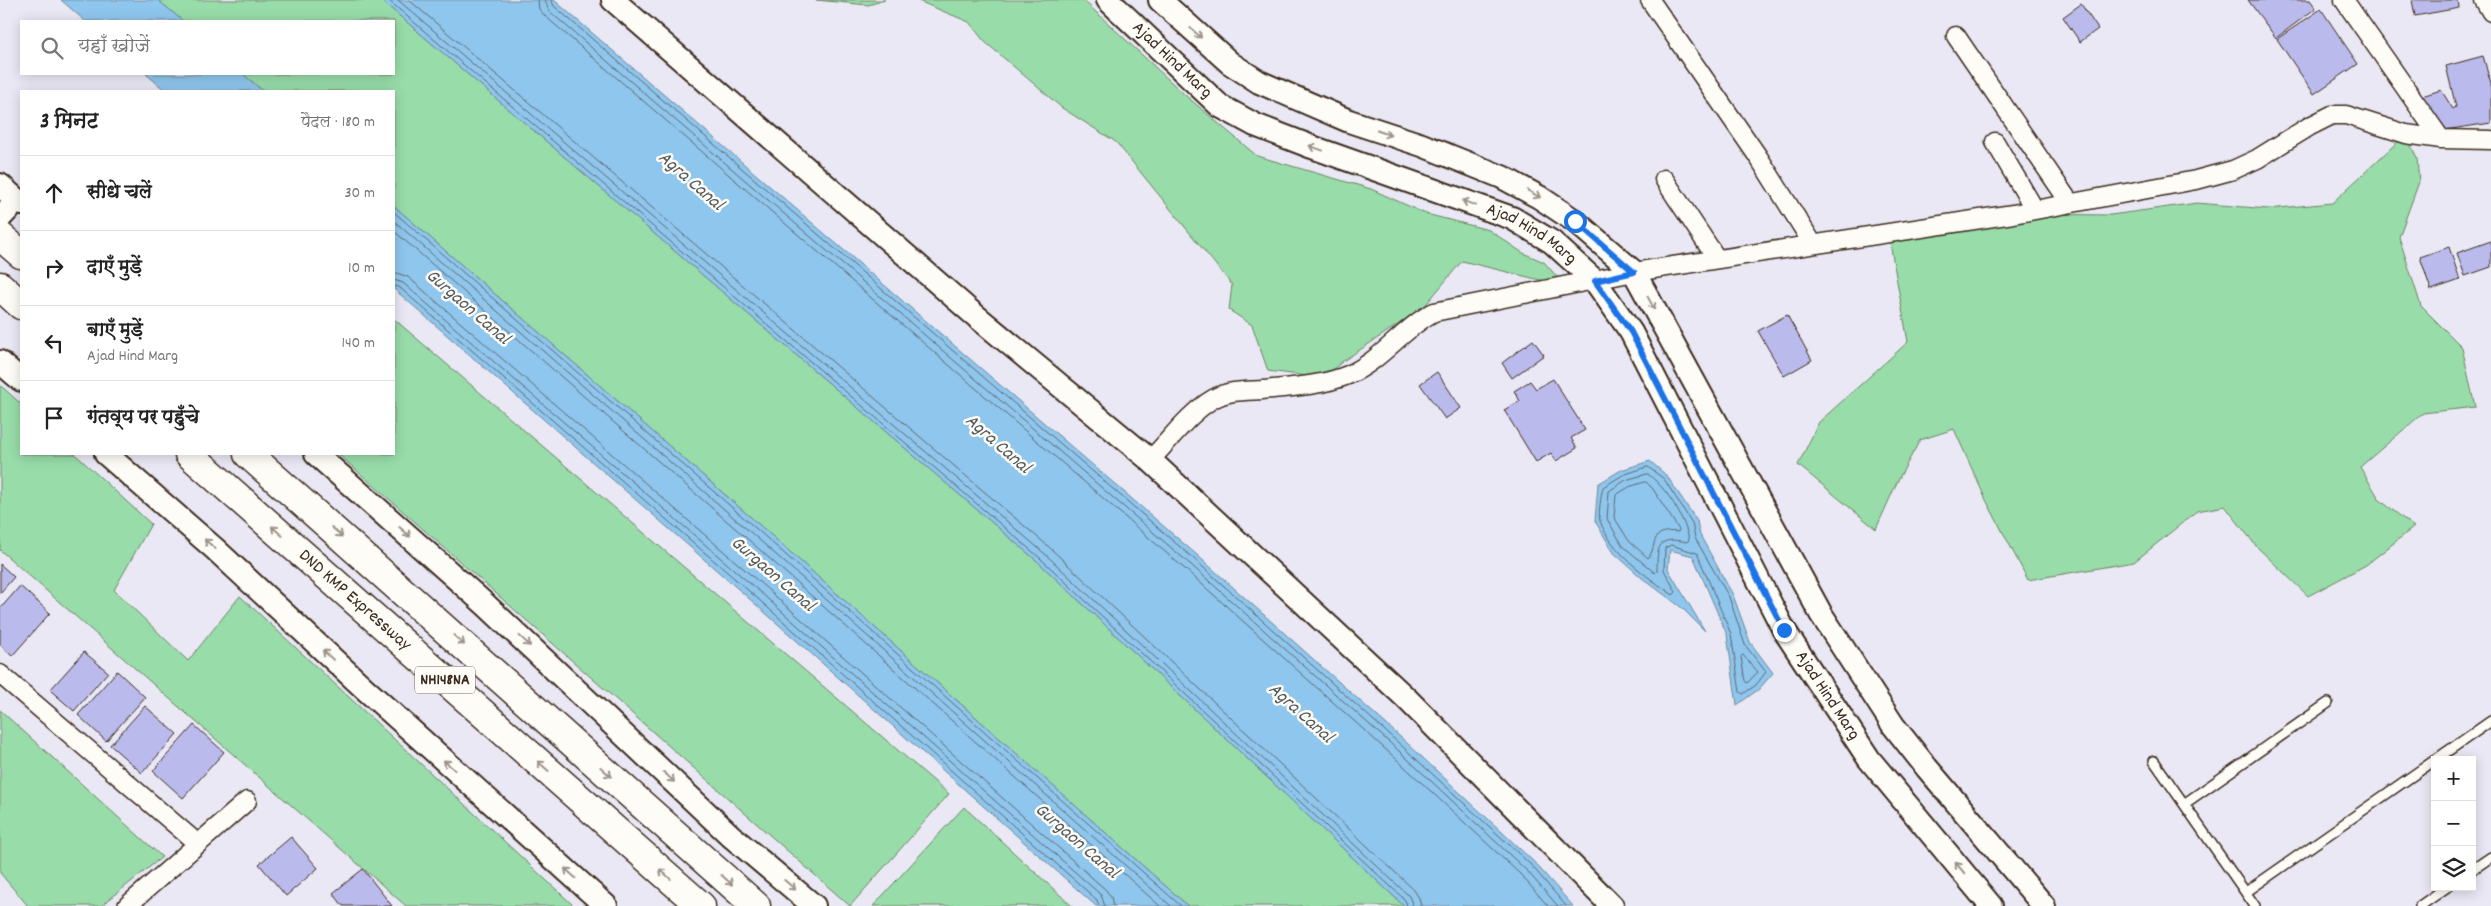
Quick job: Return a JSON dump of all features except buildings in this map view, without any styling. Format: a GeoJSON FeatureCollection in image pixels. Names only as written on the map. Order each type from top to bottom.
{"type":"FeatureCollection","features":[{"type":"Feature","properties":{"kind":"highway"},"geometry":{"type":"LineString","coordinates":[[0,236],[20,253]]}},
{"type":"Feature","properties":{"kind":"highway","name":"DND KMP Expressway"},"geometry":{"type":"LineString","coordinates":[[191,455],[701,906]]}},
{"type":"Feature","properties":{"kind":"highway","name":"NH148NA"},"geometry":{"type":"LineString","coordinates":[[249,455],[756,906]]}},
{"type":"Feature","properties":{"kind":"street"},"geometry":{"type":"LineString","coordinates":[[613,0],[970,311],[1150,460],[1406,698],[1612,906]]}},
{"type":"Feature","properties":{"kind":"street","name":"Ajad Hind Marg"},"geometry":{"type":"LineString","coordinates":[[1108,0],[1220,106],[1255,125],[1312,147],[1512,218],[1552,242],[1595,281],[1631,332],[1784,630],[1870,759],[1991,906]]}},
{"type":"Feature","properties":{"kind":"street"},"geometry":{"type":"LineString","coordinates":[[1160,0],[1230,63],[1259,82],[1349,121],[1422,146],[1502,177],[1539,197],[1575,221],[1634,272],[1831,630],[1904,739],[2044,906]]}},
{"type":"Feature","properties":{"kind":"street"},"geometry":{"type":"LineString","coordinates":[[1650,0],[1759,158],[1813,244]]}},
{"type":"Feature","properties":{"kind":"street"},"geometry":{"type":"LineString","coordinates":[[2344,0],[2441,139]]}},
{"type":"Feature","properties":{"kind":"street"},"geometry":{"type":"LineString","coordinates":[[2484,0],[2491,12]]}},
{"type":"Feature","properties":{"kind":"street"},"geometry":{"type":"LineString","coordinates":[[1956,36],[2070,203]]}},
{"type":"Feature","properties":{"kind":"street"},"geometry":{"type":"LineString","coordinates":[[1150,460],[1197,411],[1214,398],[1230,393],[1307,386],[1347,375],[1362,368],[1420,319],[1434,312],[1634,272],[2035,210],[2196,180],[2232,170],[2257,159],[2310,126],[2332,115],[2346,115],[2406,134],[2489,144]]}},
{"type":"Feature","properties":{"kind":"street"},"geometry":{"type":"LineString","coordinates":[[1995,142],[2035,210]]}},
{"type":"Feature","properties":{"kind":"street"},"geometry":{"type":"LineString","coordinates":[[1664,180],[1716,259]]}},
{"type":"Feature","properties":{"kind":"street"},"geometry":{"type":"LineString","coordinates":[[0,185],[19,202],[0,218]]}},
{"type":"Feature","properties":{"kind":"street"},"geometry":{"type":"LineString","coordinates":[[0,362],[20,379]]}},
{"type":"Feature","properties":{"kind":"street"},"geometry":{"type":"LineString","coordinates":[[107,455],[215,549],[364,688],[606,906]]}},
{"type":"Feature","properties":{"kind":"street"},"geometry":{"type":"LineString","coordinates":[[317,455],[486,605],[731,836],[814,906]]}},
{"type":"Feature","properties":{"kind":"street"},"geometry":{"type":"LineString","coordinates":[[0,674],[198,844]]}},
{"type":"Feature","properties":{"kind":"street"},"geometry":{"type":"LineString","coordinates":[[127,906],[247,801]]}},
{"type":"Feature","properties":{"kind":"lane"},"geometry":{"type":"LineString","coordinates":[[2184,804],[2328,702]]}},
{"type":"Feature","properties":{"kind":"lane"},"geometry":{"type":"LineString","coordinates":[[2441,756],[2491,721]]}},
{"type":"Feature","properties":{"kind":"lane"},"geometry":{"type":"LineString","coordinates":[[2154,761],[2255,906]]}},
{"type":"Feature","properties":{"kind":"lane"},"geometry":{"type":"LineString","coordinates":[[2246,892],[2431,763]]}},
{"type":"Feature","properties":{"kind":"lane"},"geometry":{"type":"LineString","coordinates":[[2476,867],[2491,857]]}},
{"type":"Feature","properties":{"kind":"lane"},"geometry":{"type":"LineString","coordinates":[[2420,906],[2442,891]]}},
{"type":"Feature","properties":{"kind":"green space"},"geometry":{"type":"Polygon","coordinates":[[[158,0],[381,0],[1037,561],[1404,906],[1188,906],[763,528],[395,207],[395,90],[262,90],[244,75],[395,75],[395,20],[182,20],[158,0]]]}},
{"type":"Feature","properties":{"kind":"green space"},"geometry":{"type":"Polygon","coordinates":[[[816,0],[885,0],[868,5],[816,0]]]}},
{"type":"Feature","properties":{"kind":"green space"},"geometry":{"type":"Polygon","coordinates":[[[916,0],[1083,0],[1185,95],[1257,156],[1371,189],[1426,214],[1489,230],[1523,253],[1544,262],[1565,286],[1462,261],[1423,308],[1343,361],[1323,378],[1268,371],[1252,325],[1229,310],[1232,285],[1116,142],[1062,108],[984,41],[969,22],[916,0]]]}},
{"type":"Feature","properties":{"kind":"green space"},"geometry":{"type":"Polygon","coordinates":[[[2406,134],[2417,159],[2419,182],[2399,237],[2421,306],[2462,347],[2475,407],[2423,413],[2360,467],[2380,500],[2414,527],[2366,565],[2308,596],[2256,546],[2225,506],[2197,511],[2134,562],[2028,580],[1986,500],[1954,429],[1920,440],[1898,480],[1876,529],[1798,465],[1819,422],[1908,342],[1888,232],[2013,214],[2111,215],[2197,203],[2268,209],[2332,203],[2406,134]]]}},
{"type":"Feature","properties":{"kind":"green space"},"geometry":{"type":"Polygon","coordinates":[[[395,320],[949,794],[850,906],[339,455],[395,455],[395,320]]]}},
{"type":"Feature","properties":{"kind":"green space"},"geometry":{"type":"Polygon","coordinates":[[[0,385],[20,403],[20,455],[76,455],[151,524],[114,590],[188,661],[240,596],[574,906],[406,906],[0,550],[0,385]]]}},
{"type":"Feature","properties":{"kind":"green space"},"geometry":{"type":"Polygon","coordinates":[[[0,710],[162,857],[101,906],[28,906],[0,873],[0,710]]]}},
{"type":"Feature","properties":{"kind":"green space"},"geometry":{"type":"Polygon","coordinates":[[[964,807],[1072,906],[873,906],[964,807]]]}},
{"type":"Feature","properties":{"kind":"water"},"geometry":{"type":"Polygon","coordinates":[[[61,0],[158,0],[182,20],[84,20],[61,0]]]}},
{"type":"Feature","properties":{"kind":"water","name":"Agra Canal"},"geometry":{"type":"Polygon","coordinates":[[[381,0],[554,0],[1197,555],[1407,743],[1534,862],[1573,906],[1404,906],[1037,561],[381,0]]]}},
{"type":"Feature","properties":{"kind":"water"},"geometry":{"type":"Polygon","coordinates":[[[147,75],[244,75],[262,90],[165,90],[147,75]]]}},
{"type":"Feature","properties":{"kind":"water","name":"Gurgaon Canal"},"geometry":{"type":"Polygon","coordinates":[[[395,207],[763,528],[1188,906],[1096,906],[753,602],[395,290],[395,207]]]}},
{"type":"Feature","properties":{"kind":"water"},"geometry":{"type":"Polygon","coordinates":[[[1650,461],[1667,476],[1697,521],[1700,535],[1733,595],[1750,642],[1773,673],[1759,689],[1737,705],[1727,635],[1693,556],[1670,550],[1668,569],[1705,631],[1682,608],[1642,578],[1614,553],[1595,521],[1598,484],[1621,470],[1650,461]]]}},
{"type":"Feature","properties":{"kind":"route"},"geometry":{"type":"LineString","coordinates":[[1575,221],[1634,272],[1595,281],[1631,332],[1784,630]]}}]}
